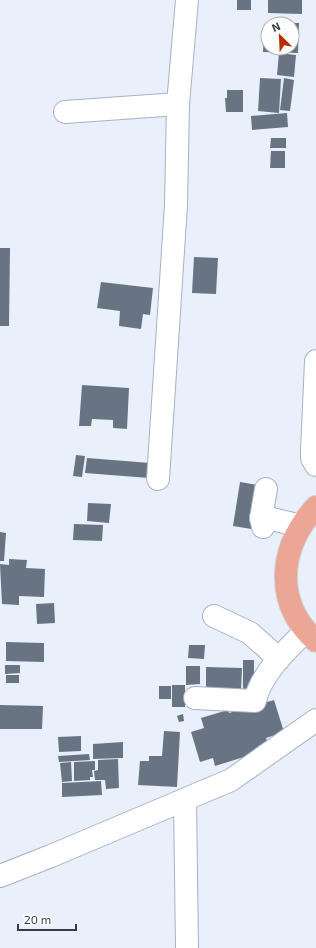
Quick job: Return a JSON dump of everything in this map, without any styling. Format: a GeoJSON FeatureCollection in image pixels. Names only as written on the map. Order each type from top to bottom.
{"type":"FeatureCollection","features":[{"type":"Feature","properties":{"kind":"main road"},"geometry":{"type":"LineString","coordinates":[[311,636],[295,613],[288,596],[285,569],[291,544],[301,526],[316,507]]}},
{"type":"Feature","properties":{"kind":"street"},"geometry":{"type":"LineString","coordinates":[[158,480],[176,205],[178,104],[187,0]]}},
{"type":"Feature","properties":{"kind":"street"},"geometry":{"type":"LineString","coordinates":[[65,112],[178,104]]}},
{"type":"Feature","properties":{"kind":"street"},"geometry":{"type":"LineString","coordinates":[[316,361],[312,458],[316,465]]}},
{"type":"Feature","properties":{"kind":"street"},"geometry":{"type":"LineString","coordinates":[[266,490],[262,523],[268,518],[301,526]]}},
{"type":"Feature","properties":{"kind":"street"},"geometry":{"type":"LineString","coordinates":[[214,616],[250,633],[279,659]]}},
{"type":"Feature","properties":{"kind":"street"},"geometry":{"type":"LineString","coordinates":[[195,698],[255,701],[257,690],[279,659],[311,636]]}},
{"type":"Feature","properties":{"kind":"street"},"geometry":{"type":"LineString","coordinates":[[0,876],[231,780],[316,720]]}},
{"type":"Feature","properties":{"kind":"street"},"geometry":{"type":"LineString","coordinates":[[185,800],[188,948]]}},
{"type":"Feature","properties":{"kind":"building"},"geometry":{"type":"Polygon","coordinates":[[[237,0],[251,0],[251,10],[237,10],[237,0]]]}},
{"type":"Feature","properties":{"kind":"building"},"geometry":{"type":"Polygon","coordinates":[[[268,0],[302,0],[302,14],[268,13],[268,0]]]}},
{"type":"Feature","properties":{"kind":"building"},"geometry":{"type":"Polygon","coordinates":[[[279,56],[296,56],[294,77],[277,75],[279,56]]]}},
{"type":"Feature","properties":{"kind":"building"},"geometry":{"type":"Polygon","coordinates":[[[260,78],[281,79],[279,113],[258,111],[260,78]]]}},
{"type":"Feature","properties":{"kind":"building"},"geometry":{"type":"Polygon","coordinates":[[[284,78],[294,80],[290,111],[280,110],[284,78]]]}},
{"type":"Feature","properties":{"kind":"building"},"geometry":{"type":"Polygon","coordinates":[[[227,90],[243,90],[243,112],[226,112],[225,98],[227,98],[227,90]]]}},
{"type":"Feature","properties":{"kind":"building"},"geometry":{"type":"Polygon","coordinates":[[[287,113],[288,127],[252,130],[251,116],[287,113]]]}},
{"type":"Feature","properties":{"kind":"building"},"geometry":{"type":"Polygon","coordinates":[[[271,138],[286,138],[286,148],[270,148],[271,138]]]}},
{"type":"Feature","properties":{"kind":"building"},"geometry":{"type":"Polygon","coordinates":[[[271,151],[285,151],[285,168],[270,168],[271,151]]]}},
{"type":"Feature","properties":{"kind":"building"},"geometry":{"type":"Polygon","coordinates":[[[0,248],[10,248],[9,326],[0,326],[0,248]]]}},
{"type":"Feature","properties":{"kind":"building"},"geometry":{"type":"Polygon","coordinates":[[[194,257],[218,258],[216,294],[192,293],[194,257]]]}},
{"type":"Feature","properties":{"kind":"building"},"geometry":{"type":"Polygon","coordinates":[[[101,282],[153,288],[150,315],[143,314],[141,329],[119,326],[120,311],[97,308],[101,282]]]}},
{"type":"Feature","properties":{"kind":"building"},"geometry":{"type":"Polygon","coordinates":[[[82,385],[129,388],[127,429],[113,428],[113,420],[92,419],[91,426],[79,426],[82,385]]]}},
{"type":"Feature","properties":{"kind":"building"},"geometry":{"type":"Polygon","coordinates":[[[76,455],[85,456],[82,477],[73,476],[76,455]]]}},
{"type":"Feature","properties":{"kind":"building"},"geometry":{"type":"Polygon","coordinates":[[[87,458],[150,463],[149,478],[85,473],[87,458]]]}},
{"type":"Feature","properties":{"kind":"building"},"geometry":{"type":"Polygon","coordinates":[[[240,482],[264,486],[257,530],[233,526],[240,482]]]}},
{"type":"Feature","properties":{"kind":"building"},"geometry":{"type":"Polygon","coordinates":[[[88,503],[111,504],[109,523],[87,521],[88,503]]]}},
{"type":"Feature","properties":{"kind":"building"},"geometry":{"type":"Polygon","coordinates":[[[74,524],[103,525],[102,541],[73,540],[74,524]]]}},
{"type":"Feature","properties":{"kind":"building"},"geometry":{"type":"Polygon","coordinates":[[[0,532],[6,533],[4,561],[0,561],[0,532]]]}},
{"type":"Feature","properties":{"kind":"building"},"geometry":{"type":"Polygon","coordinates":[[[9,559],[27,560],[26,568],[45,569],[44,597],[19,596],[19,605],[2,604],[0,564],[9,565],[9,559]]]}},
{"type":"Feature","properties":{"kind":"building"},"geometry":{"type":"Polygon","coordinates":[[[54,603],[55,623],[37,624],[36,604],[54,603]]]}},
{"type":"Feature","properties":{"kind":"building"},"geometry":{"type":"Polygon","coordinates":[[[6,642],[44,643],[44,662],[6,661],[6,642]]]}},
{"type":"Feature","properties":{"kind":"building"},"geometry":{"type":"Polygon","coordinates":[[[189,645],[205,645],[204,659],[188,658],[189,645]]]}},
{"type":"Feature","properties":{"kind":"building"},"geometry":{"type":"Polygon","coordinates":[[[243,660],[254,660],[254,699],[243,699],[243,660]]]}},
{"type":"Feature","properties":{"kind":"building"},"geometry":{"type":"Polygon","coordinates":[[[5,665],[20,665],[20,673],[5,674],[5,665]]]}},
{"type":"Feature","properties":{"kind":"building"},"geometry":{"type":"Polygon","coordinates":[[[186,666],[200,666],[200,684],[186,685],[186,666]]]}},
{"type":"Feature","properties":{"kind":"building"},"geometry":{"type":"Polygon","coordinates":[[[206,667],[242,668],[241,691],[206,691],[206,667]]]}},
{"type":"Feature","properties":{"kind":"building"},"geometry":{"type":"Polygon","coordinates":[[[6,675],[19,675],[19,683],[6,683],[6,675]]]}},
{"type":"Feature","properties":{"kind":"building"},"geometry":{"type":"Polygon","coordinates":[[[172,685],[185,685],[185,707],[172,707],[172,685]]]}},
{"type":"Feature","properties":{"kind":"building"},"geometry":{"type":"Polygon","coordinates":[[[159,686],[171,686],[171,699],[159,699],[159,686]]]}},
{"type":"Feature","properties":{"kind":"building"},"geometry":{"type":"Polygon","coordinates":[[[274,700],[284,732],[266,738],[270,749],[215,766],[213,758],[200,762],[191,732],[204,728],[201,718],[228,710],[229,713],[274,700]]]}},
{"type":"Feature","properties":{"kind":"building"},"geometry":{"type":"Polygon","coordinates":[[[0,705],[43,706],[42,729],[0,729],[0,705]]]}},
{"type":"Feature","properties":{"kind":"building"},"geometry":{"type":"Polygon","coordinates":[[[183,714],[184,721],[179,722],[177,716],[183,714]]]}},
{"type":"Feature","properties":{"kind":"building"},"geometry":{"type":"Polygon","coordinates":[[[164,731],[180,732],[177,787],[138,785],[140,761],[149,761],[149,756],[162,756],[164,731]]]}},
{"type":"Feature","properties":{"kind":"building"},"geometry":{"type":"Polygon","coordinates":[[[81,736],[81,751],[59,752],[58,737],[81,736]]]}},
{"type":"Feature","properties":{"kind":"building"},"geometry":{"type":"Polygon","coordinates":[[[123,742],[123,758],[93,759],[93,744],[123,742]]]}},
{"type":"Feature","properties":{"kind":"building"},"geometry":{"type":"Polygon","coordinates":[[[89,754],[90,760],[59,762],[58,756],[89,754]]]}},
{"type":"Feature","properties":{"kind":"building"},"geometry":{"type":"Polygon","coordinates":[[[118,759],[119,788],[106,789],[105,780],[95,780],[94,771],[98,770],[98,760],[118,759]]]}},
{"type":"Feature","properties":{"kind":"building"},"geometry":{"type":"Polygon","coordinates":[[[95,761],[95,770],[92,770],[93,777],[90,777],[90,780],[74,781],[74,762],[95,761]]]}},
{"type":"Feature","properties":{"kind":"building"},"geometry":{"type":"Polygon","coordinates":[[[71,762],[72,781],[62,782],[60,763],[71,762]]]}},
{"type":"Feature","properties":{"kind":"building"},"geometry":{"type":"Polygon","coordinates":[[[101,781],[102,795],[62,797],[62,783],[101,781]]]}}]}
